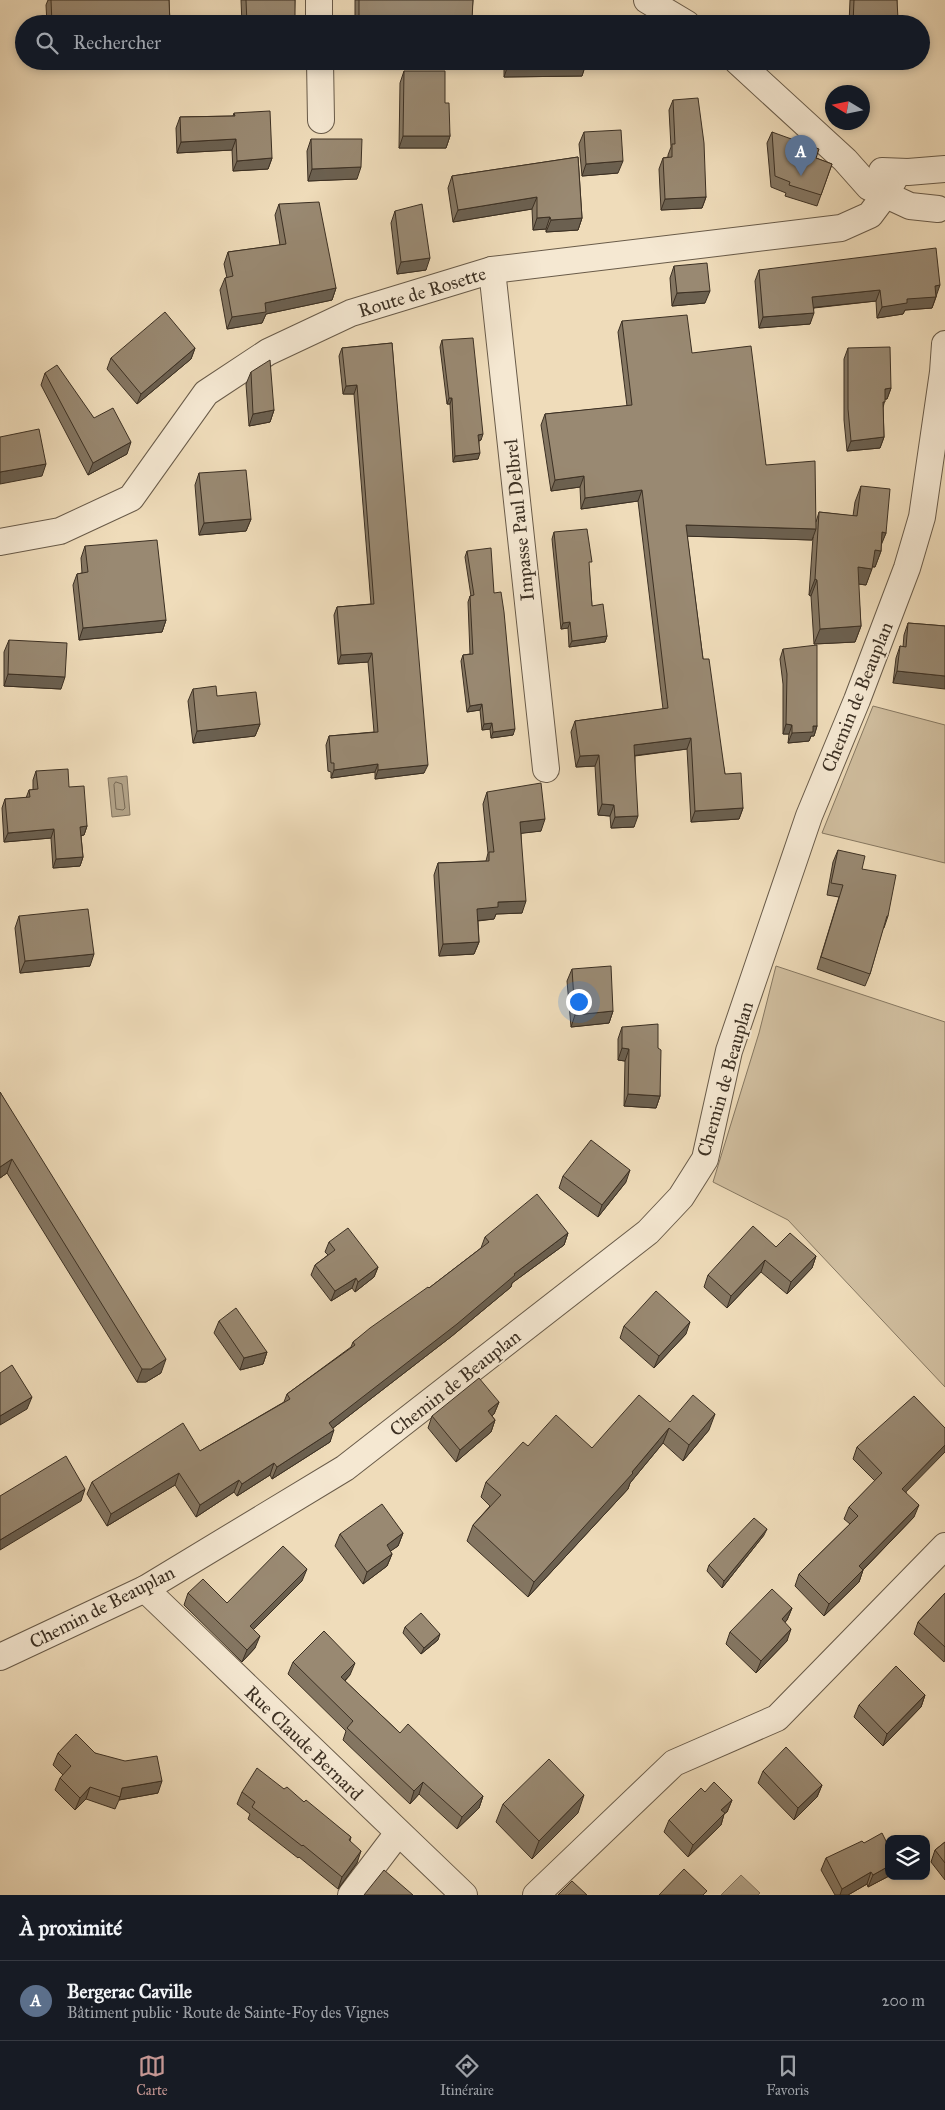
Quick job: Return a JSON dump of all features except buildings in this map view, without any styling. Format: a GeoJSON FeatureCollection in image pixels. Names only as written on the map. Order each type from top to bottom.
{"type":"FeatureCollection","features":[{"type":"Feature","properties":{"kind":"street"},"geometry":{"type":"LineString","coordinates":[[319,0],[319,15]]}},
{"type":"Feature","properties":{"kind":"street"},"geometry":{"type":"LineString","coordinates":[[646,0],[672,15]]}},
{"type":"Feature","properties":{"kind":"street"},"geometry":{"type":"LineString","coordinates":[[320,70],[321,120]]}},
{"type":"Feature","properties":{"kind":"street"},"geometry":{"type":"LineString","coordinates":[[747,70],[845,160],[870,187],[885,195],[910,206],[942,214],[936,192],[945,174]]}},
{"type":"Feature","properties":{"kind":"street"},"geometry":{"type":"LineString","coordinates":[[845,160],[880,171],[898,172],[945,169]]}},
{"type":"Feature","properties":{"kind":"street","name":"Route de Rosette"},"geometry":{"type":"LineString","coordinates":[[0,542],[60,531],[132,498],[206,393],[268,352],[351,313],[492,270],[840,228],[870,215],[885,195],[898,172]]}},
{"type":"Feature","properties":{"kind":"street","name":"Impasse Paul Delbrel"},"geometry":{"type":"LineString","coordinates":[[492,270],[546,769]]}},
{"type":"Feature","properties":{"kind":"street","name":"Chemin de Beauplan"},"geometry":{"type":"LineString","coordinates":[[0,1657],[145,1589],[345,1468],[648,1232],[682,1197],[705,1159],[729,1051],[809,816],[857,700],[907,568],[922,517],[944,367],[945,344]]}},
{"type":"Feature","properties":{"kind":"street"},"geometry":{"type":"LineString","coordinates":[[536,1895],[674,1763],[777,1718],[945,1546]]}},
{"type":"Feature","properties":{"kind":"street","name":"Rue Claude Bernard"},"geometry":{"type":"LineString","coordinates":[[145,1589],[464,1895]]}},
{"type":"Feature","properties":{"kind":"street"},"geometry":{"type":"LineString","coordinates":[[352,1895],[398,1833]]}},
{"type":"Feature","properties":{"kind":"shaded area"},"geometry":{"type":"Polygon","coordinates":[[[873,706],[945,725],[945,863],[822,833],[873,706]]]}},
{"type":"Feature","properties":{"kind":"shaded area"},"geometry":{"type":"Polygon","coordinates":[[[776,966],[945,1022],[945,1387],[788,1220],[713,1182],[759,1033],[776,966]]]}},
{"type":"Feature","properties":{"kind":"water"},"geometry":{"type":"Polygon","coordinates":[[[127,776],[130,815],[112,817],[108,778],[127,776]]]}},
{"type":"Feature","properties":{"kind":"water"},"geometry":{"type":"Polygon","coordinates":[[[741,1875],[760,1893],[758,1895],[721,1895],[741,1875]]]}},
{"type":"Feature","properties":{"kind":"place","name":"Bergerac Caville"},"geometry":{"type":"Point","coordinates":[801,176]}}]}
